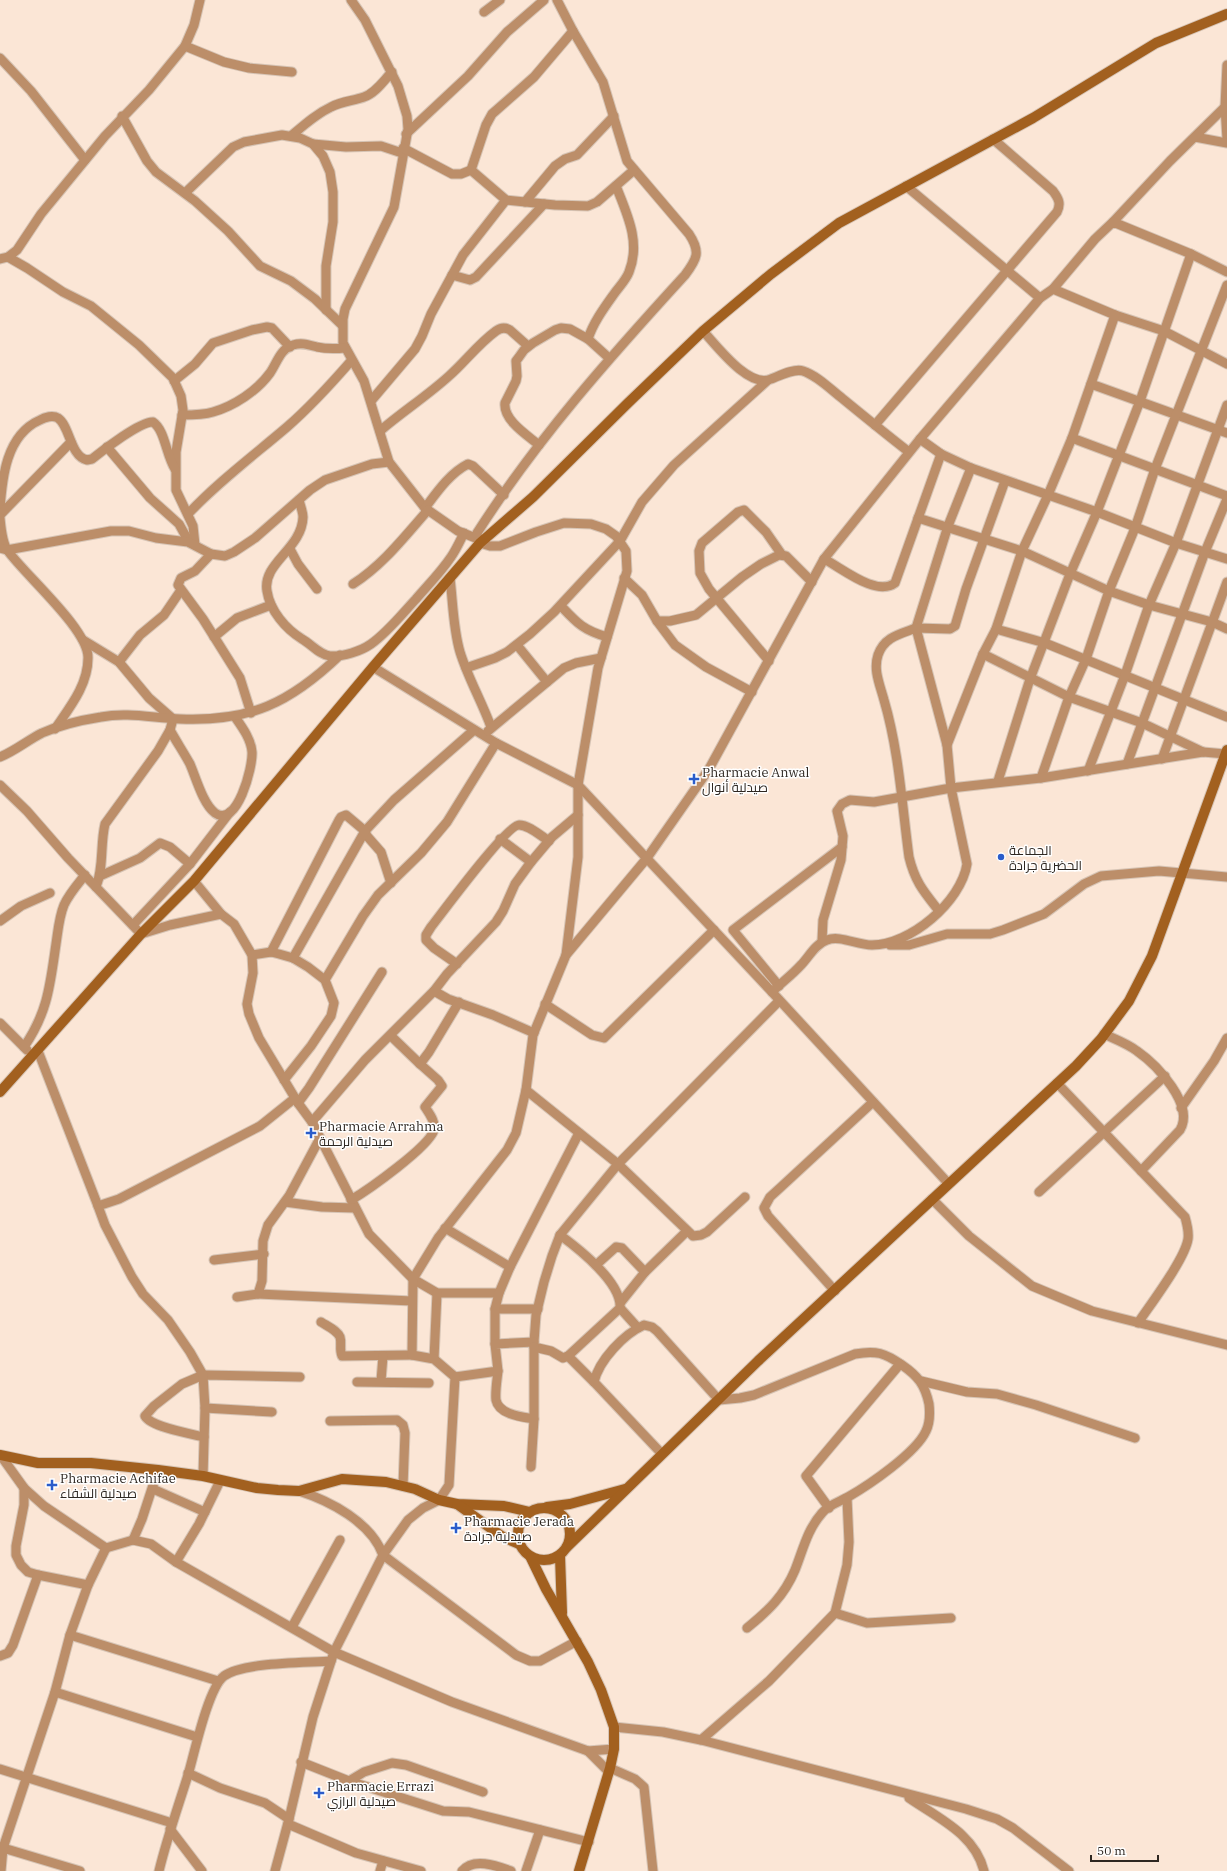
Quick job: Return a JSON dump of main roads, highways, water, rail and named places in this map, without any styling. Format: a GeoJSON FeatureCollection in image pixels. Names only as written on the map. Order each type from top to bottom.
{"type":"FeatureCollection","features":[{"type":"Feature","properties":{"kind":"place","name":"Pharmacie Anwal صيدلية أنوال"},"geometry":{"type":"Point","coordinates":[694,779]}},
{"type":"Feature","properties":{"kind":"place","name":"الجماعة الحضرية جرادة"},"geometry":{"type":"Point","coordinates":[1001,857]}},
{"type":"Feature","properties":{"kind":"place","name":"Pharmacie Arrahma صيدلية الرحمة"},"geometry":{"type":"Point","coordinates":[311,1133]}},
{"type":"Feature","properties":{"kind":"place","name":"Pharmacie Achifae صيدلية الشفاء"},"geometry":{"type":"Point","coordinates":[52,1485]}},
{"type":"Feature","properties":{"kind":"place","name":"Pharmacie Jerada صيدلية جرادة"},"geometry":{"type":"Point","coordinates":[456,1528]}},
{"type":"Feature","properties":{"kind":"place","name":"Pharmacie Errazi صيدلية الرازي"},"geometry":{"type":"Point","coordinates":[319,1793]}}]}
